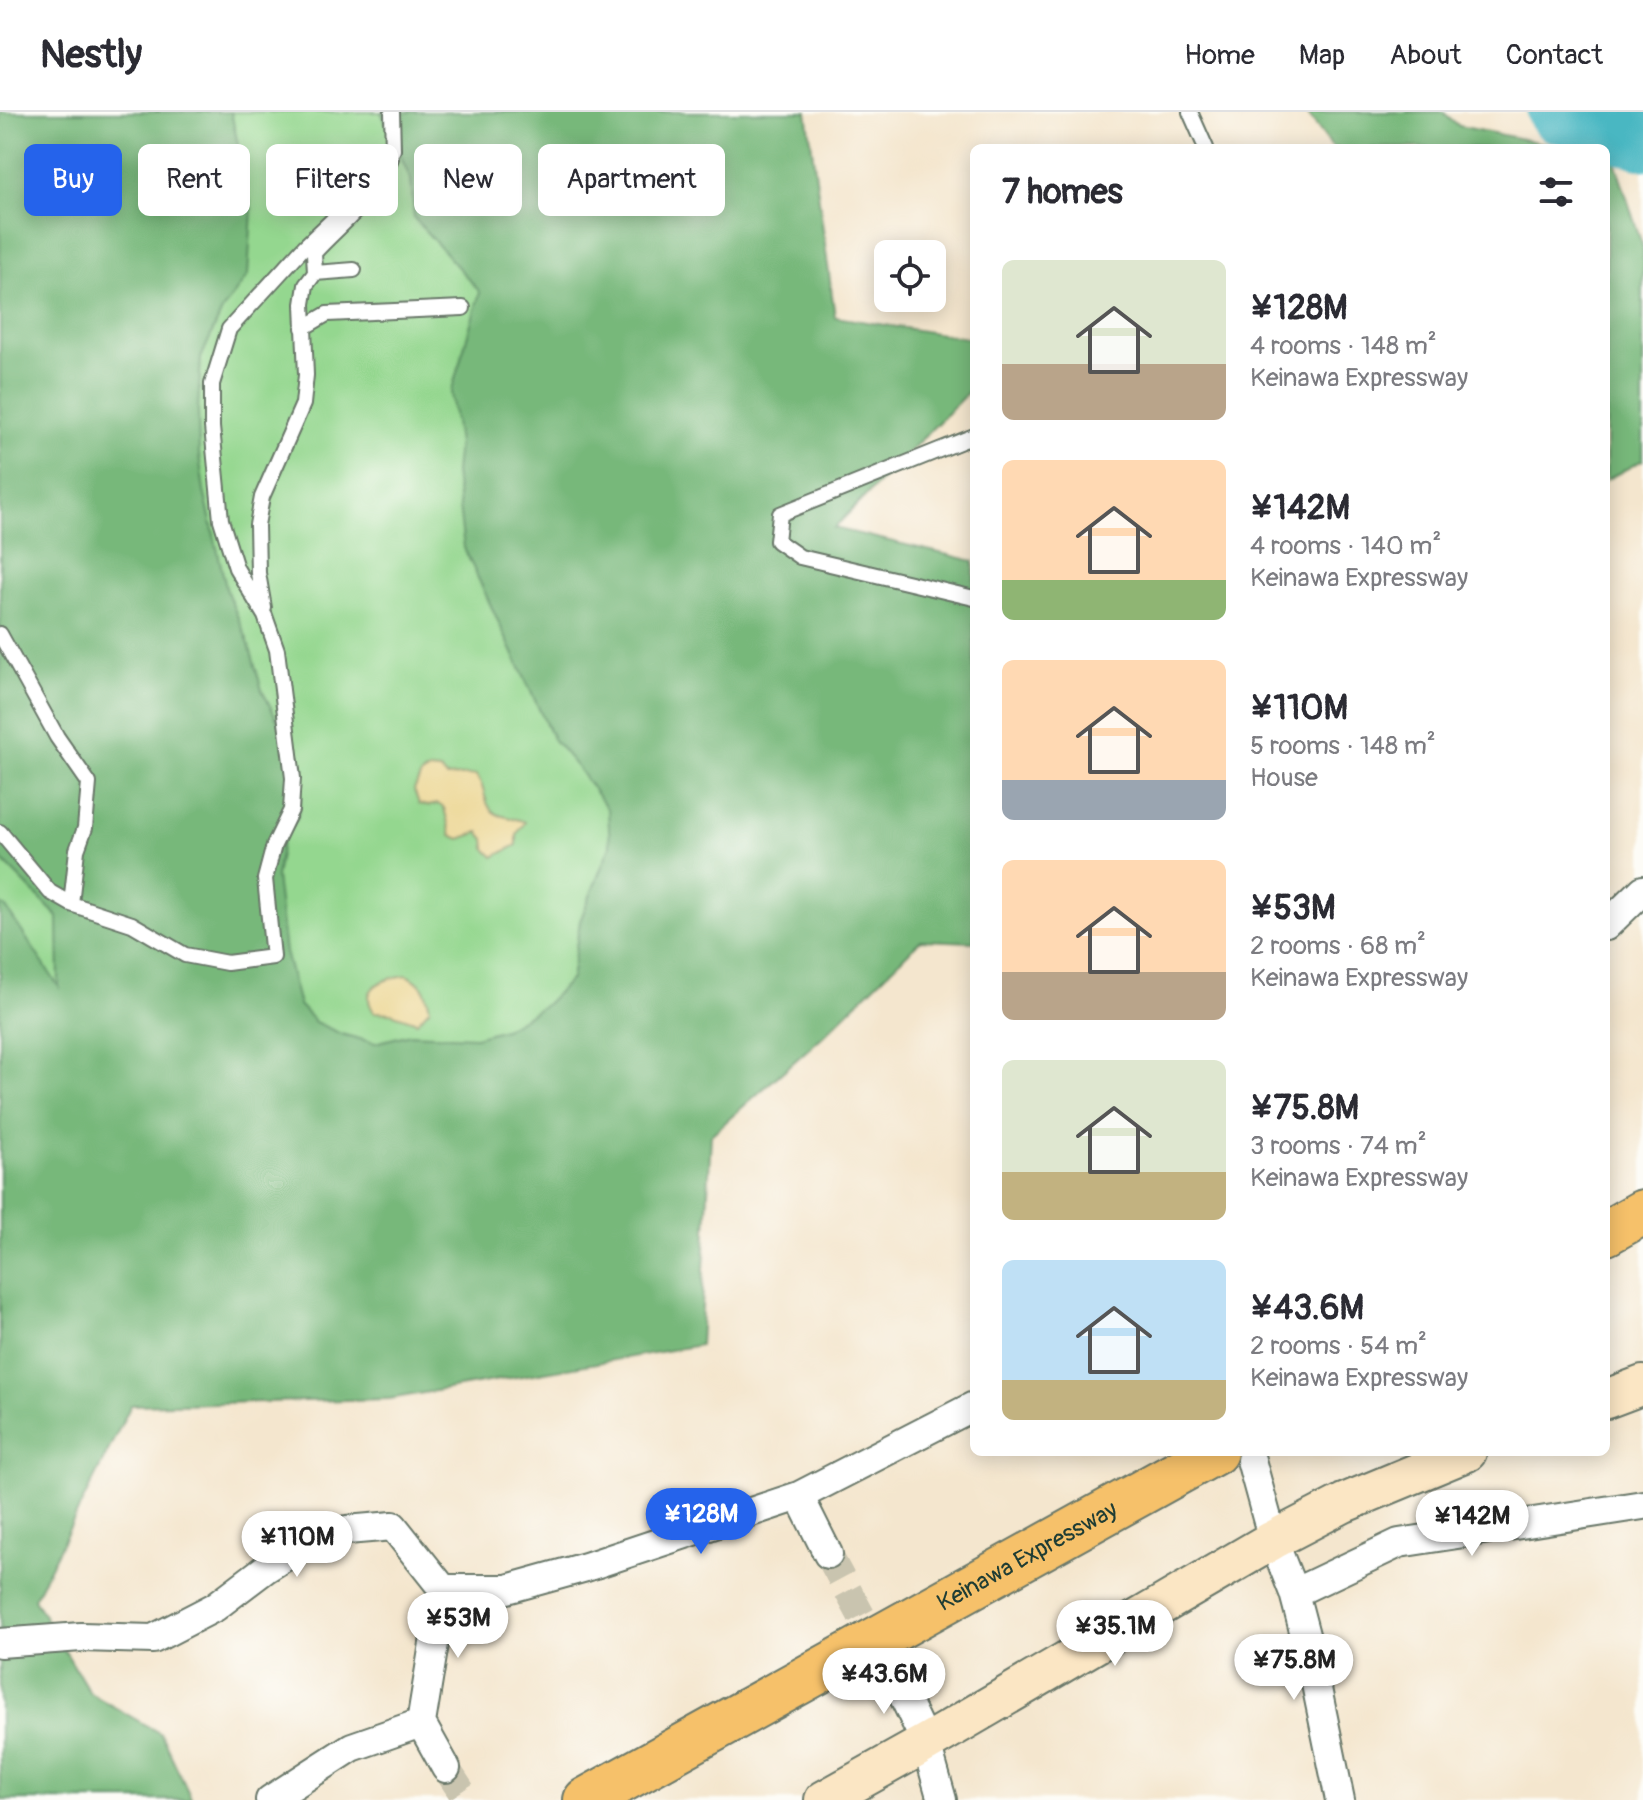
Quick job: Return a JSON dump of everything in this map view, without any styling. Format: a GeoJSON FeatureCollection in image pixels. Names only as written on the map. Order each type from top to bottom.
{"type":"FeatureCollection","features":[{"type":"Feature","properties":{"kind":"highway"},"geometry":{"type":"LineString","coordinates":[[1610,1231],[1643,1212]]}},
{"type":"Feature","properties":{"kind":"highway","name":"Keinawa Expressway"},"geometry":{"type":"LineString","coordinates":[[586,1800],[1233,1456]]}},
{"type":"Feature","properties":{"kind":"street"},"geometry":{"type":"LineString","coordinates":[[1610,922],[1643,890]]}},
{"type":"Feature","properties":{"kind":"street"},"geometry":{"type":"LineString","coordinates":[[1610,1397],[1643,1385]]}},
{"type":"Feature","properties":{"kind":"street"},"geometry":{"type":"LineString","coordinates":[[443,1589],[507,1589],[586,1567],[799,1496],[970,1408]]}},
{"type":"Feature","properties":{"kind":"street"},"geometry":{"type":"LineString","coordinates":[[1233,1456],[1294,1593],[1340,1800]]}},
{"type":"Feature","properties":{"kind":"street"},"geometry":{"type":"LineString","coordinates":[[824,1800],[1273,1540],[1344,1503],[1457,1456]]}},
{"type":"Feature","properties":{"kind":"street"},"geometry":{"type":"LineString","coordinates":[[799,1496],[828,1554]]}},
{"type":"Feature","properties":{"kind":"street"},"geometry":{"type":"LineString","coordinates":[[1294,1593],[1399,1543],[1643,1505]]}},
{"type":"Feature","properties":{"kind":"street"},"geometry":{"type":"LineString","coordinates":[[0,1643],[81,1637],[153,1639],[215,1607],[265,1569],[308,1542],[347,1530],[393,1526],[443,1589],[421,1723],[446,1768]]}},
{"type":"Feature","properties":{"kind":"street"},"geometry":{"type":"LineString","coordinates":[[889,1666],[926,1743],[942,1800]]}},
{"type":"Feature","properties":{"kind":"street"},"geometry":{"type":"LineString","coordinates":[[270,1800],[352,1747],[421,1723]]}},
{"type":"Feature","properties":{"kind":"lane"},"geometry":{"type":"LineString","coordinates":[[392,112],[393,144]]}},
{"type":"Feature","properties":{"kind":"lane"},"geometry":{"type":"LineString","coordinates":[[1190,112],[1204,144]]}},
{"type":"Feature","properties":{"kind":"lane"},"geometry":{"type":"LineString","coordinates":[[265,616],[236,568],[221,520],[212,427],[212,384],[229,329],[337,216]]}},
{"type":"Feature","properties":{"kind":"lane"},"geometry":{"type":"LineString","coordinates":[[0,832],[50,892],[71,904],[132,924],[185,955],[227,963],[273,957],[265,879],[274,845],[291,810],[293,778],[277,650],[265,616],[258,573],[257,525],[262,497],[303,404],[306,285],[315,273],[314,253],[349,216]]}},
{"type":"Feature","properties":{"kind":"lane"},"geometry":{"type":"LineString","coordinates":[[315,273],[354,270]]}},
{"type":"Feature","properties":{"kind":"lane"},"geometry":{"type":"LineString","coordinates":[[303,328],[327,314],[463,308]]}},
{"type":"Feature","properties":{"kind":"lane"},"geometry":{"type":"LineString","coordinates":[[970,438],[780,514],[777,541],[800,557],[970,597]]}},
{"type":"Feature","properties":{"kind":"lane"},"geometry":{"type":"LineString","coordinates":[[0,634],[57,737],[89,783],[85,828],[77,850],[71,904]]}},
{"type":"Feature","properties":{"kind":"green space"},"geometry":{"type":"Polygon","coordinates":[[[0,112],[679,112],[679,144],[538,144],[538,216],[680,216],[691,1054],[0,1114],[0,112]]]}},
{"type":"Feature","properties":{"kind":"green space"},"geometry":{"type":"Polygon","coordinates":[[[0,112],[231,112],[238,144],[138,144],[138,216],[250,216],[250,201],[252,210],[248,275],[222,311],[201,358],[199,454],[204,491],[227,592],[248,641],[262,690],[302,768],[297,818],[282,842],[276,877],[285,952],[299,1005],[315,1022],[341,1034],[375,1043],[410,1034],[475,1037],[504,1029],[545,1005],[571,979],[580,921],[610,846],[608,810],[553,739],[464,548],[455,473],[458,443],[451,393],[480,292],[414,218],[411,180],[398,144],[395,144],[381,112],[807,112],[835,317],[970,338],[970,390],[834,528],[970,560],[970,942],[921,940],[823,1036],[711,1135],[700,1345],[389,1399],[131,1405],[34,1599],[90,1693],[161,1734],[192,1800],[0,1800],[0,904],[6,908],[59,987],[58,917],[0,858],[0,112]]]}},
{"type":"Feature","properties":{"kind":"green space"},"geometry":{"type":"Polygon","coordinates":[[[1306,112],[1443,112],[1459,126],[1547,144],[1330,144],[1306,112]]]}},
{"type":"Feature","properties":{"kind":"green space"},"geometry":{"type":"Polygon","coordinates":[[[1610,157],[1614,158],[1643,248],[1643,460],[1610,478],[1610,157]]]}},
{"type":"Feature","properties":{"kind":"sand"},"geometry":{"type":"Polygon","coordinates":[[[429,770],[440,771],[446,777],[476,775],[494,812],[525,822],[517,834],[517,845],[494,857],[486,849],[485,839],[479,832],[460,839],[451,835],[444,808],[438,804],[419,804],[414,790],[421,775],[429,770]]]}},
{"type":"Feature","properties":{"kind":"sand"},"geometry":{"type":"Polygon","coordinates":[[[407,975],[423,988],[430,1008],[417,1022],[391,1013],[374,1012],[369,996],[371,990],[383,981],[407,975]]]}},
{"type":"Feature","properties":{"kind":"waterway"},"geometry":{"type":"LineString","coordinates":[[1558,112],[1643,139]]}},
{"type":"Feature","properties":{"kind":"tunnel"},"geometry":{"type":"LineString","coordinates":[[828,1554],[881,1652]]}},
{"type":"Feature","properties":{"kind":"tunnel"},"geometry":{"type":"LineString","coordinates":[[446,1768],[467,1800]]}}]}
